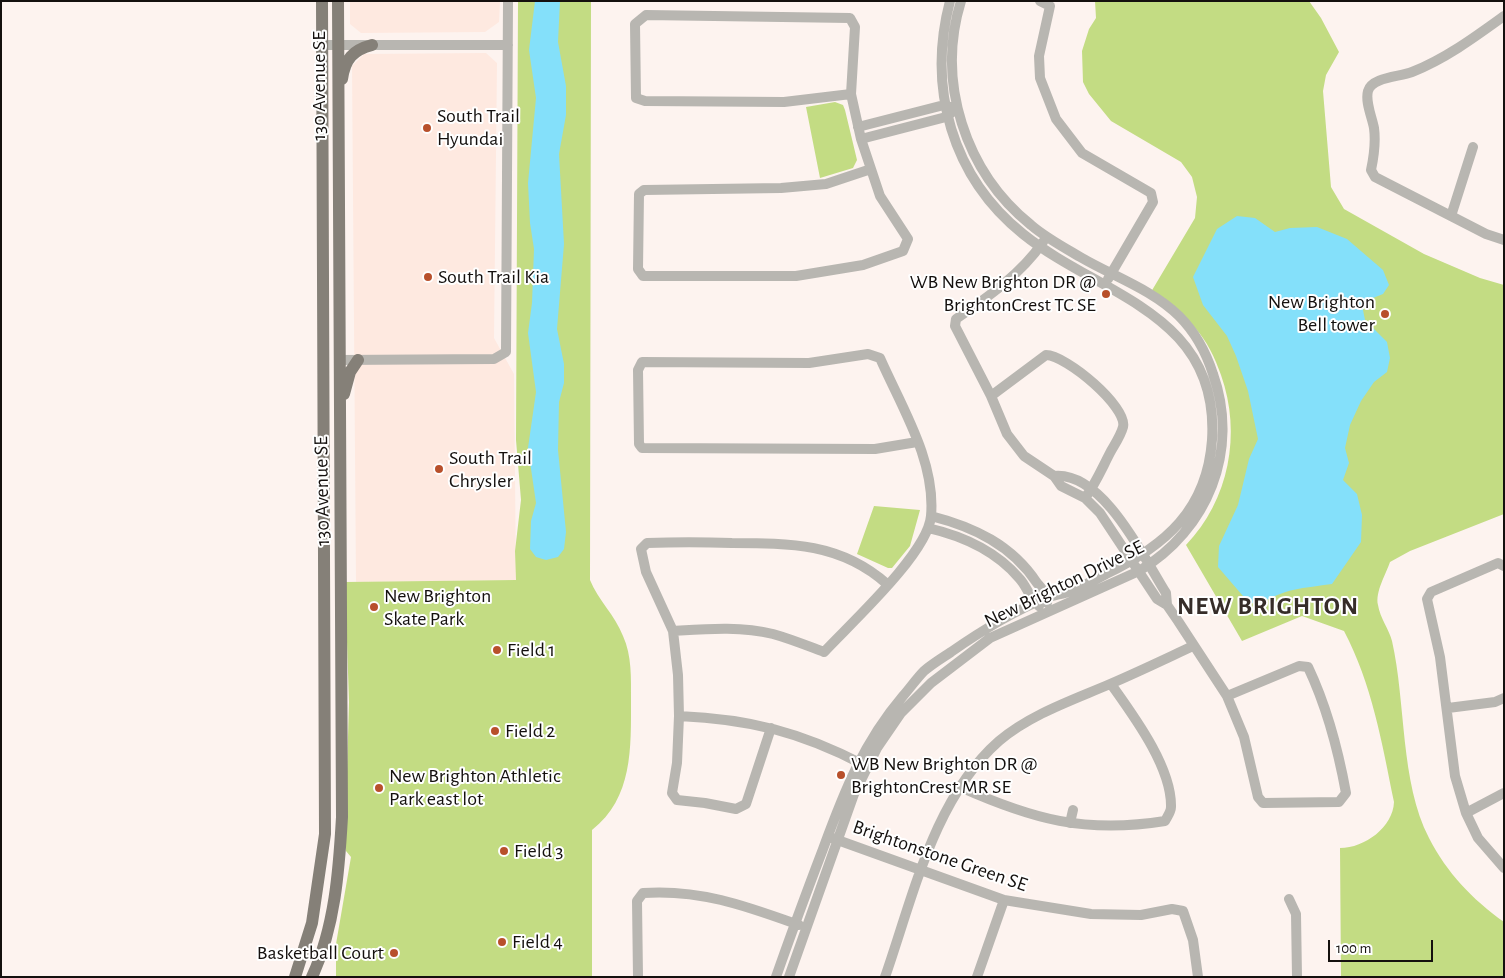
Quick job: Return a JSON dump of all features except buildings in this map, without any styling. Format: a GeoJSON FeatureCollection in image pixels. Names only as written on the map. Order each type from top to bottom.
{"type":"FeatureCollection","features":[{"type":"Feature","properties":{"kind":"main road","name":"130 Avenue SE"},"geometry":{"type":"LineString","coordinates":[[295,977],[312,923],[324,834],[322,1]]}},
{"type":"Feature","properties":{"kind":"main road","name":"130 Avenue SE"},"geometry":{"type":"LineString","coordinates":[[312,977],[318,964],[334,902],[338,874],[342,808],[338,1]]}},
{"type":"Feature","properties":{"kind":"main road"},"geometry":{"type":"LineString","coordinates":[[338,102],[347,61],[358,49],[372,45]]}},
{"type":"Feature","properties":{"kind":"main road"},"geometry":{"type":"LineString","coordinates":[[323,225],[328,262],[330,343],[333,355],[340,360],[332,370],[323,396]]}},
{"type":"Feature","properties":{"kind":"main road"},"geometry":{"type":"LineString","coordinates":[[340,411],[347,382],[358,360]]}},
{"type":"Feature","properties":{"kind":"main road"},"geometry":{"type":"LineString","coordinates":[[316,901],[326,884],[338,874],[330,867],[329,859],[331,790],[324,750]]}},
{"type":"Feature","properties":{"kind":"street"},"geometry":{"type":"LineString","coordinates":[[340,360],[494,359],[506,352],[508,1]]}},
{"type":"Feature","properties":{"kind":"street","name":"New Brighton Drive SE"},"geometry":{"type":"LineString","coordinates":[[776,977],[828,836],[862,764],[890,711],[924,671],[997,621],[1048,598],[1073,590],[1132,562],[1160,544],[1178,526],[1202,485],[1212,440],[1209,398],[1196,359],[1182,340],[1164,322],[1105,284],[1040,246],[1005,217],[980,186],[961,154],[946,117],[944,105],[941,60],[943,33],[950,1]]}},
{"type":"Feature","properties":{"kind":"street","name":"New Brighton Drive SE"},"geometry":{"type":"LineString","coordinates":[[789,977],[854,794],[862,764],[901,713],[931,683],[990,638],[1149,566],[1186,532],[1209,496],[1218,473],[1222,450],[1222,408],[1218,386],[1197,338],[1178,315],[1111,273],[1046,237],[1014,210],[988,179],[969,143],[956,108],[953,78],[953,44],[961,1]]}},
{"type":"Feature","properties":{"kind":"street"},"geometry":{"type":"LineString","coordinates":[[1040,1],[1050,6],[1039,56],[1040,78],[1056,120],[1082,153],[1151,193],[1152,202],[1105,284]]}},
{"type":"Feature","properties":{"kind":"street"},"geometry":{"type":"LineString","coordinates":[[852,94],[784,102],[645,101],[636,98],[635,24],[646,15],[824,16],[850,18],[855,27],[852,94],[861,139],[871,169],[880,196],[908,239],[903,251],[862,265],[796,276],[644,276],[638,269],[639,194],[644,190],[781,188],[817,185],[871,169]]}},
{"type":"Feature","properties":{"kind":"street"},"geometry":{"type":"LineString","coordinates":[[1504,16],[1443,57],[1411,72],[1373,83],[1368,89],[1375,152],[1371,170],[1375,177],[1486,234],[1504,240]]}},
{"type":"Feature","properties":{"kind":"street"},"geometry":{"type":"LineString","coordinates":[[322,46],[508,45]]}},
{"type":"Feature","properties":{"kind":"street"},"geometry":{"type":"LineString","coordinates":[[858,127],[944,105],[956,108]]}},
{"type":"Feature","properties":{"kind":"street"},"geometry":{"type":"LineString","coordinates":[[861,139],[946,117],[956,108]]}},
{"type":"Feature","properties":{"kind":"street"},"geometry":{"type":"LineString","coordinates":[[1451,216],[1473,147]]}},
{"type":"Feature","properties":{"kind":"street"},"geometry":{"type":"LineString","coordinates":[[1046,237],[1012,277],[956,319],[954,326],[991,396],[1007,434],[1024,456],[1054,476],[1061,486],[1085,498],[1113,529],[1157,599],[1166,605],[1227,696],[1244,737],[1258,797],[1263,803],[1339,802],[1346,793],[1341,765],[1320,692],[1308,667],[1299,666],[1227,696]]}},
{"type":"Feature","properties":{"kind":"street"},"geometry":{"type":"LineString","coordinates":[[673,631],[721,628],[751,631],[772,634],[824,652],[904,568],[928,528],[931,516],[930,485],[917,442],[880,358],[868,354],[809,363],[642,362],[638,370],[639,444],[642,448],[875,450],[917,442]]}},
{"type":"Feature","properties":{"kind":"street"},"geometry":{"type":"LineString","coordinates":[[991,396],[1046,355],[1073,366],[1098,386],[1122,417],[1124,426],[1092,489],[1085,498]]}},
{"type":"Feature","properties":{"kind":"street"},"geometry":{"type":"LineString","coordinates":[[1054,476],[1064,475],[1092,489],[1121,521],[1166,593],[1166,605]]}},
{"type":"Feature","properties":{"kind":"street"},"geometry":{"type":"LineString","coordinates":[[931,516],[960,523],[982,532],[1005,548],[1023,565],[1048,598],[1046,612]]}},
{"type":"Feature","properties":{"kind":"street"},"geometry":{"type":"LineString","coordinates":[[928,528],[954,534],[975,543],[1001,560],[1024,583],[1036,604],[1046,612]]}},
{"type":"Feature","properties":{"kind":"street"},"geometry":{"type":"LineString","coordinates":[[772,728],[746,804],[736,809],[677,800],[672,793],[677,763],[679,716],[678,676],[673,631],[646,572],[641,549],[647,543],[797,544],[849,558],[872,570],[887,584]]}},
{"type":"Feature","properties":{"kind":"street"},"geometry":{"type":"LineString","coordinates":[[1504,566],[1498,563],[1431,592],[1427,600],[1440,656],[1455,776],[1466,813],[1478,838],[1504,868]]}},
{"type":"Feature","properties":{"kind":"street"},"geometry":{"type":"LineString","coordinates":[[885,977],[935,834],[960,787],[974,766],[1000,740],[1026,723],[1063,704],[1193,646]]}},
{"type":"Feature","properties":{"kind":"street"},"geometry":{"type":"LineString","coordinates":[[960,787],[1032,816],[1070,823],[1102,828],[1165,821],[1171,809],[1165,776],[1137,720],[1110,684]]}},
{"type":"Feature","properties":{"kind":"street"},"geometry":{"type":"LineString","coordinates":[[1448,708],[1495,702],[1504,698]]}},
{"type":"Feature","properties":{"kind":"street"},"geometry":{"type":"LineString","coordinates":[[679,716],[741,720],[772,728],[792,734],[862,764]]}},
{"type":"Feature","properties":{"kind":"street"},"geometry":{"type":"LineString","coordinates":[[1466,813],[1504,793]]}},
{"type":"Feature","properties":{"kind":"street"},"geometry":{"type":"LineString","coordinates":[[1070,823],[1073,810]]}},
{"type":"Feature","properties":{"kind":"street","name":"Brightonstone Green SE"},"geometry":{"type":"LineString","coordinates":[[828,836],[1004,900],[1091,914],[1140,915],[1172,909],[1183,911],[1193,940],[1198,977]]}},
{"type":"Feature","properties":{"kind":"street"},"geometry":{"type":"LineString","coordinates":[[638,977],[637,901],[643,893],[662,892],[704,895],[740,904],[806,928]]}},
{"type":"Feature","properties":{"kind":"street"},"geometry":{"type":"LineString","coordinates":[[1289,899],[1296,914],[1297,977]]}},
{"type":"Feature","properties":{"kind":"street"},"geometry":{"type":"LineString","coordinates":[[977,977],[1004,900]]}},
{"type":"Feature","properties":{"kind":"shaded area"},"geometry":{"type":"Polygon","coordinates":[[[350,1],[500,1],[499,22],[485,32],[361,33],[350,24],[350,1]]]}},
{"type":"Feature","properties":{"kind":"shaded area"},"geometry":{"type":"Polygon","coordinates":[[[486,53],[497,63],[494,338],[514,374],[516,580],[356,582],[352,66],[364,54],[486,53]]]}},
{"type":"Feature","properties":{"kind":"green space"},"geometry":{"type":"Polygon","coordinates":[[[518,1],[591,1],[590,580],[620,628],[626,644],[630,667],[631,692],[631,736],[627,771],[615,803],[592,830],[592,977],[336,977],[336,944],[351,857],[346,851],[345,843],[349,702],[345,582],[516,580],[515,551],[521,500],[516,440],[518,1]]]}},
{"type":"Feature","properties":{"kind":"green space"},"geometry":{"type":"Polygon","coordinates":[[[1095,1],[1309,1],[1321,18],[1339,52],[1326,75],[1323,91],[1331,187],[1344,209],[1424,254],[1480,278],[1504,285],[1504,514],[1410,551],[1390,562],[1379,589],[1377,600],[1392,641],[1400,690],[1408,767],[1420,816],[1436,851],[1452,874],[1471,895],[1504,922],[1504,977],[1341,977],[1340,848],[1359,844],[1376,834],[1389,820],[1394,802],[1375,714],[1362,672],[1344,631],[1302,616],[1242,641],[1186,545],[1201,527],[1213,508],[1222,487],[1228,465],[1230,443],[1227,397],[1221,375],[1207,344],[1190,323],[1151,292],[1195,218],[1197,197],[1192,177],[1181,162],[1111,121],[1089,94],[1083,82],[1082,51],[1089,29],[1096,18],[1095,1]]]}},
{"type":"Feature","properties":{"kind":"green space"},"geometry":{"type":"Polygon","coordinates":[[[835,102],[843,105],[845,110],[857,160],[853,168],[820,178],[806,107],[835,102]]]}},
{"type":"Feature","properties":{"kind":"green space"},"geometry":{"type":"Polygon","coordinates":[[[874,506],[920,510],[910,546],[892,568],[857,554],[874,506]]]}},
{"type":"Feature","properties":{"kind":"water"},"geometry":{"type":"Polygon","coordinates":[[[535,1],[560,1],[558,42],[566,86],[566,115],[559,154],[564,244],[557,329],[564,364],[564,383],[559,402],[558,450],[566,532],[564,549],[558,557],[546,560],[536,557],[530,549],[531,521],[536,503],[528,448],[536,392],[528,333],[532,303],[534,249],[530,223],[528,183],[536,98],[529,50],[535,1]]]}},
{"type":"Feature","properties":{"kind":"water"},"geometry":{"type":"Polygon","coordinates":[[[1237,216],[1255,218],[1275,232],[1290,228],[1317,227],[1347,239],[1383,270],[1389,285],[1383,294],[1368,300],[1363,310],[1365,320],[1387,342],[1390,358],[1387,372],[1374,382],[1361,401],[1350,425],[1345,448],[1349,463],[1343,480],[1357,494],[1362,515],[1361,542],[1332,584],[1293,590],[1256,603],[1249,603],[1218,567],[1219,546],[1238,505],[1249,459],[1258,439],[1248,391],[1236,356],[1227,336],[1203,305],[1193,277],[1217,229],[1237,216]]]}},
{"type":"Feature","properties":{"kind":"place","name":"South Trail Hyundai"},"geometry":{"type":"Point","coordinates":[427,128]}},
{"type":"Feature","properties":{"kind":"place","name":"South Trail Kia"},"geometry":{"type":"Point","coordinates":[428,277]}},
{"type":"Feature","properties":{"kind":"place","name":"WB New Brighton DR @ BrightonCrest TC SE"},"geometry":{"type":"Point","coordinates":[1106,294]}},
{"type":"Feature","properties":{"kind":"place","name":"New Brighton Bell tower"},"geometry":{"type":"Point","coordinates":[1385,314]}},
{"type":"Feature","properties":{"kind":"place","name":"South Trail Chrysler"},"geometry":{"type":"Point","coordinates":[439,469]}},
{"type":"Feature","properties":{"kind":"place","name":"New Brighton Skate Park"},"geometry":{"type":"Point","coordinates":[374,607]}},
{"type":"Feature","properties":{"kind":"place","name":"Field 1"},"geometry":{"type":"Point","coordinates":[497,650]}},
{"type":"Feature","properties":{"kind":"place","name":"Field 2"},"geometry":{"type":"Point","coordinates":[495,731]}},
{"type":"Feature","properties":{"kind":"place","name":"WB New Brighton DR @ BrightonCrest MR SE"},"geometry":{"type":"Point","coordinates":[841,775]}},
{"type":"Feature","properties":{"kind":"place","name":"New Brighton Athletic Park east lot"},"geometry":{"type":"Point","coordinates":[379,788]}},
{"type":"Feature","properties":{"kind":"place","name":"Field 3"},"geometry":{"type":"Point","coordinates":[504,851]}},
{"type":"Feature","properties":{"kind":"place","name":"Field 4"},"geometry":{"type":"Point","coordinates":[502,942]}},
{"type":"Feature","properties":{"kind":"place","name":"Basketball Court"},"geometry":{"type":"Point","coordinates":[394,953]}},
{"type":"Feature","properties":{"kind":"district","name":"NEW BRIGHTON"},"geometry":{"type":"Point","coordinates":[1268,606]}}]}
